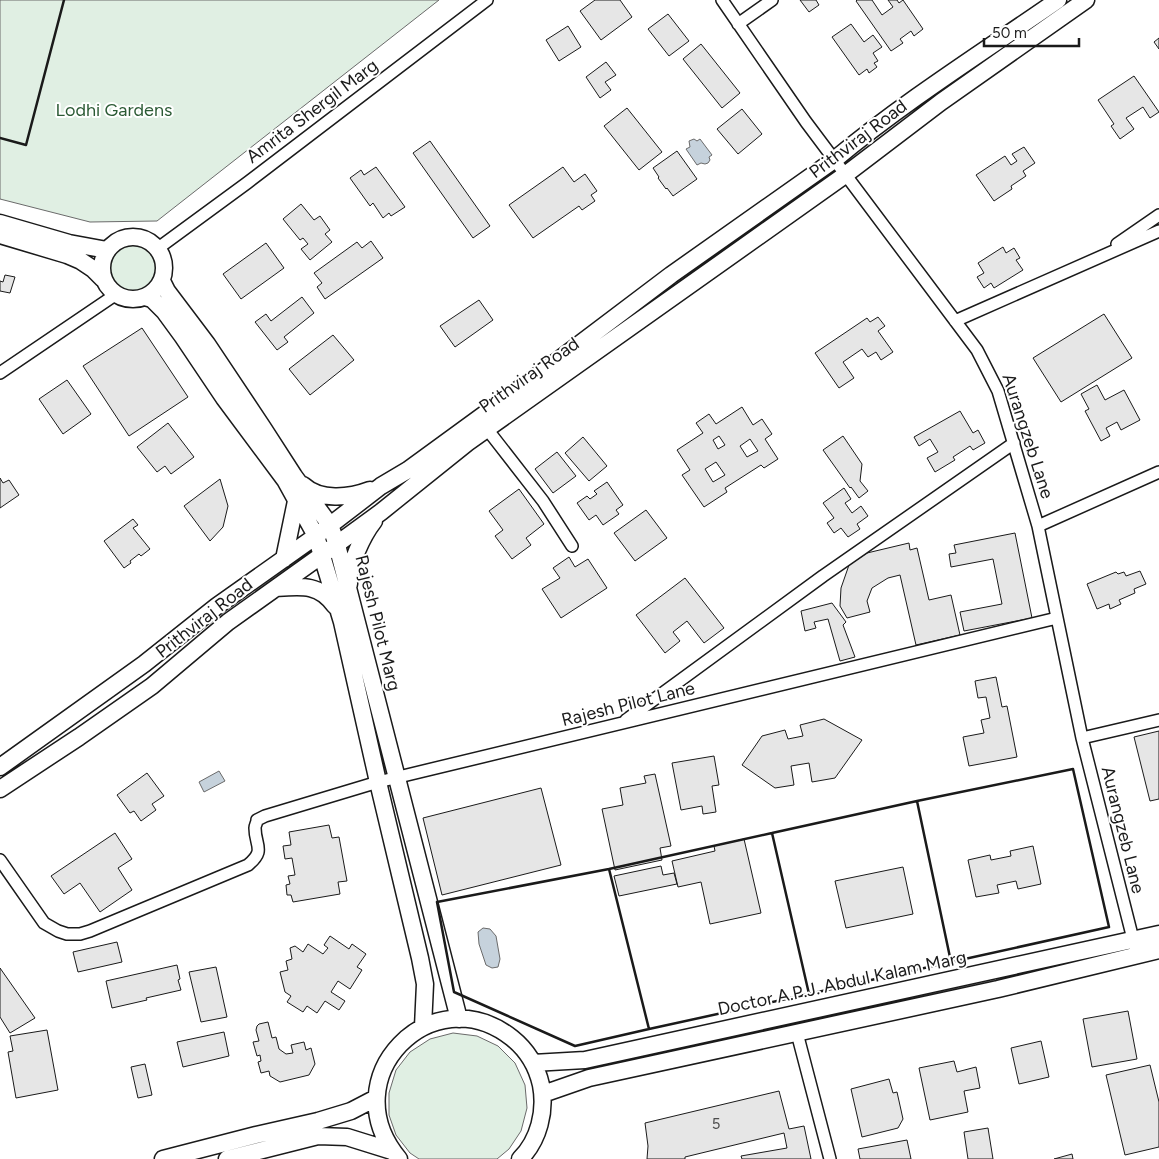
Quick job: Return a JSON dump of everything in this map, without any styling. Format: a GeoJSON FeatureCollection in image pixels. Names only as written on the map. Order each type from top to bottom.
{"type":"FeatureCollection","features":[{"type":"Feature","properties":{"kind":"main road","name":"Prithviraj Road"},"geometry":{"type":"LineString","coordinates":[[0,767],[144,664],[217,606],[316,536],[381,486],[408,470],[671,275],[834,160],[941,79],[1058,0]]}},
{"type":"Feature","properties":{"kind":"main road","name":"Prithviraj Road"},"geometry":{"type":"LineString","coordinates":[[0,789],[152,686],[228,622],[381,512],[467,443],[845,175],[941,102],[1086,0]]}},
{"type":"Feature","properties":{"kind":"main road"},"geometry":{"type":"LineString","coordinates":[[0,223],[69,243],[107,250]]}},
{"type":"Feature","properties":{"kind":"main road"},"geometry":{"type":"LineString","coordinates":[[0,235],[68,255],[81,261],[103,279],[115,295],[130,300],[140,299],[153,292],[162,281],[163,262],[154,245],[146,240],[132,237],[114,243],[107,250],[101,264],[103,279]]}},
{"type":"Feature","properties":{"kind":"main road","name":"Rajesh Pilot Marg"},"geometry":{"type":"LineString","coordinates":[[162,281],[167,291],[207,344],[294,476],[330,525],[350,593],[458,1019]]}},
{"type":"Feature","properties":{"kind":"main road","name":"Rajesh Pilot Marg"},"geometry":{"type":"LineString","coordinates":[[145,297],[152,299],[168,316],[224,398],[285,480],[316,536],[342,622],[414,931],[425,984],[423,1027]]}},
{"type":"Feature","properties":{"kind":"main road"},"geometry":{"type":"LineString","coordinates":[[294,476],[311,492],[324,495],[349,496],[381,486]]}},
{"type":"Feature","properties":{"kind":"main road"},"geometry":{"type":"LineString","coordinates":[[284,559],[296,501]]}},
{"type":"Feature","properties":{"kind":"main road"},"geometry":{"type":"LineString","coordinates":[[350,593],[348,580],[357,551],[381,512]]}},
{"type":"Feature","properties":{"kind":"main road"},"geometry":{"type":"LineString","coordinates":[[275,589],[301,587],[324,593],[337,609],[342,622]]}},
{"type":"Feature","properties":{"kind":"main road","name":"Doctor A.P.J. Abdul Kalam Marg"},"geometry":{"type":"LineString","coordinates":[[533,1063],[585,1060],[1159,934]]}},
{"type":"Feature","properties":{"kind":"main road"},"geometry":{"type":"LineString","coordinates":[[543,1094],[589,1078],[998,989],[1159,950]]}},
{"type":"Feature","properties":{"kind":"main road"},"geometry":{"type":"LineString","coordinates":[[395,1155],[383,1135],[377,1117],[376,1098],[378,1082],[387,1060],[403,1041],[423,1027],[440,1021],[458,1019],[481,1022],[502,1030],[520,1044],[533,1063],[540,1078],[543,1094],[542,1115],[534,1141],[520,1159]]}},
{"type":"Feature","properties":{"kind":"main road"},"geometry":{"type":"LineString","coordinates":[[163,1159],[351,1111],[376,1098]]}},
{"type":"Feature","properties":{"kind":"main road"},"geometry":{"type":"LineString","coordinates":[[227,1159],[318,1136],[347,1137],[395,1155]]}},
{"type":"Feature","properties":{"kind":"main road"},"geometry":{"type":"LineString","coordinates":[[534,1141],[536,1159]]}},
{"type":"Feature","properties":{"kind":"street","name":"Amrita Shergil Marg"},"geometry":{"type":"LineString","coordinates":[[157,249],[247,183],[487,0]]}},
{"type":"Feature","properties":{"kind":"street","name":"Aurangzeb Lane"},"geometry":{"type":"LineString","coordinates":[[722,0],[806,122],[977,350],[998,391],[1038,526],[1082,738],[1137,956]]}},
{"type":"Feature","properties":{"kind":"street"},"geometry":{"type":"LineString","coordinates":[[738,24],[772,0]]}},
{"type":"Feature","properties":{"kind":"street"},"geometry":{"type":"LineString","coordinates":[[1097,259],[1159,215]]}},
{"type":"Feature","properties":{"kind":"street"},"geometry":{"type":"LineString","coordinates":[[955,321],[1159,231]]}},
{"type":"Feature","properties":{"kind":"street"},"geometry":{"type":"LineString","coordinates":[[0,372],[115,295]]}},
{"type":"Feature","properties":{"kind":"street"},"geometry":{"type":"LineString","coordinates":[[487,429],[543,501],[572,546]]}},
{"type":"Feature","properties":{"kind":"street"},"geometry":{"type":"LineString","coordinates":[[620,724],[823,576],[1014,443]]}},
{"type":"Feature","properties":{"kind":"street"},"geometry":{"type":"LineString","coordinates":[[1038,526],[1159,472]]}},
{"type":"Feature","properties":{"kind":"street","name":"Rajesh Pilot Lane"},"geometry":{"type":"LineString","coordinates":[[0,860],[44,923],[67,934],[80,934],[248,865],[256,858],[259,849],[255,828],[257,820],[265,816],[378,782],[1057,618]]}},
{"type":"Feature","properties":{"kind":"street"},"geometry":{"type":"LineString","coordinates":[[1082,738],[1159,720]]}},
{"type":"Feature","properties":{"kind":"street"},"geometry":{"type":"LineString","coordinates":[[797,1033],[830,1159]]}},
{"type":"Feature","properties":{"kind":"green space","name":"Lodhi Gardens"},"geometry":{"type":"Polygon","coordinates":[[[0,0],[439,0],[157,221],[90,222],[0,199],[0,0]]]}},
{"type":"Feature","properties":{"kind":"green space"},"geometry":{"type":"Polygon","coordinates":[[[132,241],[142,243],[150,248],[155,256],[157,266],[155,276],[150,284],[142,289],[132,291],[122,289],[114,284],[109,276],[107,266],[109,256],[114,248],[122,243],[132,241]]]}},
{"type":"Feature","properties":{"kind":"green space"},"geometry":{"type":"Polygon","coordinates":[[[453,1033],[477,1036],[498,1046],[515,1063],[525,1085],[527,1108],[521,1131],[509,1149],[497,1159],[419,1159],[410,1153],[396,1135],[389,1115],[389,1093],[396,1070],[410,1052],[430,1039],[453,1033]]]}},
{"type":"Feature","properties":{"kind":"shaded area"},"geometry":{"type":"Polygon","coordinates":[[[694,139],[697,141],[700,139],[712,155],[709,157],[708,163],[697,165],[686,149],[690,147],[689,141],[694,139]]]}},
{"type":"Feature","properties":{"kind":"shaded area"},"geometry":{"type":"Polygon","coordinates":[[[219,771],[225,781],[204,792],[199,782],[219,771]]]}},
{"type":"Feature","properties":{"kind":"shaded area"},"geometry":{"type":"Polygon","coordinates":[[[483,928],[490,929],[496,936],[500,959],[498,967],[492,968],[486,965],[479,944],[478,932],[483,928]]]}},
{"type":"Feature","properties":{"kind":"building"},"geometry":{"type":"Polygon","coordinates":[[[595,0],[620,0],[632,17],[601,40],[580,11],[595,0]]]}},
{"type":"Feature","properties":{"kind":"building"},"geometry":{"type":"Polygon","coordinates":[[[800,0],[816,0],[819,5],[809,12],[800,0]]]}},
{"type":"Feature","properties":{"kind":"building"},"geometry":{"type":"Polygon","coordinates":[[[857,0],[872,0],[882,15],[893,7],[888,0],[897,0],[899,3],[903,0],[923,29],[914,36],[911,31],[900,39],[903,43],[891,51],[857,0]]]}},
{"type":"Feature","properties":{"kind":"building"},"geometry":{"type":"Polygon","coordinates":[[[668,14],[689,41],[669,56],[648,29],[668,14]]]}},
{"type":"Feature","properties":{"kind":"building"},"geometry":{"type":"Polygon","coordinates":[[[851,24],[864,42],[873,35],[882,47],[873,53],[878,61],[874,63],[877,67],[869,73],[867,69],[859,75],[832,37],[851,24]]]}},
{"type":"Feature","properties":{"kind":"building"},"geometry":{"type":"Polygon","coordinates":[[[568,26],[581,47],[559,61],[546,40],[568,26]]]}},
{"type":"Feature","properties":{"kind":"building"},"geometry":{"type":"Polygon","coordinates":[[[1159,38],[1159,49],[1154,42],[1159,38]]]}},
{"type":"Feature","properties":{"kind":"building"},"geometry":{"type":"Polygon","coordinates":[[[701,44],[740,93],[722,108],[683,59],[701,44]]]}},
{"type":"Feature","properties":{"kind":"building"},"geometry":{"type":"Polygon","coordinates":[[[606,62],[616,75],[605,82],[611,90],[600,98],[586,77],[606,62]]]}},
{"type":"Feature","properties":{"kind":"building"},"geometry":{"type":"Polygon","coordinates":[[[1134,76],[1159,112],[1150,118],[1143,107],[1126,118],[1134,129],[1120,139],[1111,126],[1114,124],[1098,100],[1134,76]]]}},
{"type":"Feature","properties":{"kind":"building"},"geometry":{"type":"Polygon","coordinates":[[[627,108],[662,152],[639,170],[604,126],[627,108]]]}},
{"type":"Feature","properties":{"kind":"building"},"geometry":{"type":"Polygon","coordinates":[[[742,109],[762,134],[738,154],[717,129],[742,109]]]}},
{"type":"Feature","properties":{"kind":"building"},"geometry":{"type":"Polygon","coordinates":[[[430,141],[490,226],[473,238],[413,153],[430,141]]]}},
{"type":"Feature","properties":{"kind":"building"},"geometry":{"type":"Polygon","coordinates":[[[1024,147],[1035,163],[1023,171],[1026,176],[1011,186],[1012,189],[994,201],[976,175],[1005,156],[1011,165],[1017,161],[1012,154],[1024,147]]]}},
{"type":"Feature","properties":{"kind":"building"},"geometry":{"type":"Polygon","coordinates":[[[677,151],[697,179],[673,196],[658,178],[653,168],[677,151]]]}},
{"type":"Feature","properties":{"kind":"building"},"geometry":{"type":"Polygon","coordinates":[[[376,167],[405,207],[391,216],[389,213],[383,218],[373,203],[370,206],[350,178],[361,170],[364,175],[376,167]]]}},
{"type":"Feature","properties":{"kind":"building"},"geometry":{"type":"Polygon","coordinates":[[[563,167],[574,182],[585,174],[597,191],[591,195],[595,201],[582,210],[579,206],[533,238],[509,205],[563,167]]]}},
{"type":"Feature","properties":{"kind":"building"},"geometry":{"type":"Polygon","coordinates":[[[301,204],[314,220],[320,216],[330,230],[325,234],[332,242],[310,260],[301,249],[308,244],[303,238],[300,240],[283,219],[301,204]]]}},
{"type":"Feature","properties":{"kind":"building"},"geometry":{"type":"Polygon","coordinates":[[[371,241],[383,258],[325,299],[317,287],[322,283],[314,273],[357,242],[362,248],[371,241]]]}},
{"type":"Feature","properties":{"kind":"building"},"geometry":{"type":"Polygon","coordinates":[[[266,243],[284,268],[241,299],[223,274],[266,243]]]}},
{"type":"Feature","properties":{"kind":"building"},"geometry":{"type":"Polygon","coordinates":[[[1003,247],[1006,253],[1014,248],[1020,258],[1016,260],[1023,270],[994,288],[991,283],[984,288],[977,277],[984,273],[978,263],[1003,247]]]}},
{"type":"Feature","properties":{"kind":"building"},"geometry":{"type":"Polygon","coordinates":[[[5,275],[15,277],[10,293],[0,291],[0,281],[3,282],[5,275]]]}},
{"type":"Feature","properties":{"kind":"building"},"geometry":{"type":"Polygon","coordinates":[[[302,297],[314,313],[284,337],[288,342],[277,350],[255,322],[266,314],[271,321],[302,297]]]}},
{"type":"Feature","properties":{"kind":"building"},"geometry":{"type":"Polygon","coordinates":[[[479,300],[493,320],[455,347],[440,326],[479,300]]]}},
{"type":"Feature","properties":{"kind":"building"},"geometry":{"type":"Polygon","coordinates":[[[1104,314],[1132,358],[1061,402],[1033,358],[1104,314]]]}},
{"type":"Feature","properties":{"kind":"building"},"geometry":{"type":"Polygon","coordinates":[[[878,317],[885,326],[878,331],[893,352],[881,360],[876,352],[868,357],[862,349],[843,362],[854,378],[839,388],[815,353],[867,318],[870,322],[878,317]]]}},
{"type":"Feature","properties":{"kind":"building"},"geometry":{"type":"Polygon","coordinates":[[[142,328],[188,397],[129,436],[83,366],[142,328]]]}},
{"type":"Feature","properties":{"kind":"building"},"geometry":{"type":"Polygon","coordinates":[[[333,335],[354,360],[310,395],[289,369],[333,335]]]}},
{"type":"Feature","properties":{"kind":"building"},"geometry":{"type":"Polygon","coordinates":[[[67,380],[91,414],[63,434],[39,399],[67,380]]]}},
{"type":"Feature","properties":{"kind":"building"},"geometry":{"type":"Polygon","coordinates":[[[1097,385],[1105,400],[1124,390],[1140,420],[1121,430],[1117,422],[1106,428],[1110,436],[1101,441],[1085,411],[1089,409],[1081,394],[1097,385]]]}},
{"type":"Feature","properties":{"kind":"building"},"geometry":{"type":"Polygon","coordinates":[[[742,407],[753,425],[762,419],[772,434],[765,439],[778,459],[764,468],[761,465],[725,488],[727,492],[704,507],[682,475],[690,470],[677,450],[703,433],[696,423],[709,414],[716,424],[742,407]],[[719,436],[713,440],[718,449],[725,445],[719,436]],[[750,439],[740,446],[747,457],[758,451],[750,439]],[[716,462],[705,469],[713,482],[725,475],[716,462]]]}},
{"type":"Feature","properties":{"kind":"building"},"geometry":{"type":"Polygon","coordinates":[[[960,411],[973,433],[978,430],[985,443],[973,450],[970,446],[953,457],[955,460],[935,472],[927,458],[938,452],[930,439],[919,446],[914,437],[960,411]]]}},
{"type":"Feature","properties":{"kind":"building"},"geometry":{"type":"Polygon","coordinates":[[[168,423],[194,457],[171,474],[165,466],[157,472],[137,447],[168,423]]]}},
{"type":"Feature","properties":{"kind":"building"},"geometry":{"type":"Polygon","coordinates":[[[843,436],[862,464],[860,481],[868,491],[859,498],[823,450],[843,436]]]}},
{"type":"Feature","properties":{"kind":"building"},"geometry":{"type":"Polygon","coordinates":[[[583,437],[607,466],[589,481],[565,453],[583,437]]]}},
{"type":"Feature","properties":{"kind":"building"},"geometry":{"type":"Polygon","coordinates":[[[557,452],[576,476],[553,493],[535,469],[557,452]]]}},
{"type":"Feature","properties":{"kind":"building"},"geometry":{"type":"Polygon","coordinates":[[[0,478],[3,483],[9,480],[19,495],[0,508],[0,478]]]}},
{"type":"Feature","properties":{"kind":"building"},"geometry":{"type":"Polygon","coordinates":[[[220,479],[228,506],[223,527],[210,541],[184,506],[220,479]]]}},
{"type":"Feature","properties":{"kind":"building"},"geometry":{"type":"Polygon","coordinates":[[[607,482],[623,505],[616,510],[619,514],[603,525],[596,515],[589,520],[577,503],[587,496],[590,499],[597,494],[594,491],[607,482]]]}},
{"type":"Feature","properties":{"kind":"building"},"geometry":{"type":"Polygon","coordinates":[[[844,488],[851,499],[845,503],[852,513],[861,506],[868,516],[857,524],[860,529],[848,537],[841,528],[834,533],[827,523],[834,518],[823,503],[844,488]]]}},
{"type":"Feature","properties":{"kind":"building"},"geometry":{"type":"Polygon","coordinates":[[[519,489],[544,524],[526,538],[531,545],[512,559],[495,536],[503,530],[489,511],[519,489]]]}},
{"type":"Feature","properties":{"kind":"building"},"geometry":{"type":"Polygon","coordinates":[[[646,510],[667,538],[635,561],[614,533],[646,510]]]}},
{"type":"Feature","properties":{"kind":"building"},"geometry":{"type":"Polygon","coordinates":[[[133,519],[138,525],[133,528],[150,549],[141,556],[139,554],[124,568],[104,541],[133,519]]]}},
{"type":"Feature","properties":{"kind":"building"},"geometry":{"type":"Polygon","coordinates":[[[1015,533],[1032,618],[964,631],[960,612],[1002,604],[993,559],[951,567],[949,554],[956,553],[954,545],[1015,533]]]}},
{"type":"Feature","properties":{"kind":"building"},"geometry":{"type":"Polygon","coordinates":[[[909,543],[910,550],[917,548],[929,600],[951,595],[960,635],[916,645],[900,575],[888,578],[872,588],[867,601],[870,612],[847,618],[840,606],[841,588],[849,565],[867,553],[909,543]]]}},
{"type":"Feature","properties":{"kind":"building"},"geometry":{"type":"Polygon","coordinates":[[[569,557],[575,567],[588,559],[607,588],[561,618],[542,589],[560,578],[553,568],[569,557]]]}},
{"type":"Feature","properties":{"kind":"building"},"geometry":{"type":"Polygon","coordinates":[[[1140,571],[1146,584],[1134,589],[1135,593],[1119,600],[1121,604],[1110,609],[1109,604],[1097,609],[1087,584],[1116,572],[1118,574],[1124,572],[1126,576],[1140,571]]]}},
{"type":"Feature","properties":{"kind":"building"},"geometry":{"type":"Polygon","coordinates":[[[685,578],[724,628],[704,643],[687,621],[673,632],[680,641],[665,653],[636,615],[685,578]]]}},
{"type":"Feature","properties":{"kind":"building"},"geometry":{"type":"Polygon","coordinates":[[[832,603],[846,622],[843,625],[855,657],[840,661],[828,619],[814,622],[816,628],[805,631],[801,611],[832,603]]]}},
{"type":"Feature","properties":{"kind":"building"},"geometry":{"type":"Polygon","coordinates":[[[996,677],[1002,707],[1007,706],[1017,757],[969,766],[963,737],[984,733],[981,720],[990,718],[986,697],[978,698],[975,681],[996,677]]]}},
{"type":"Feature","properties":{"kind":"building"},"geometry":{"type":"Polygon","coordinates":[[[824,719],[862,740],[835,778],[812,782],[809,763],[791,766],[794,785],[775,788],[742,765],[762,736],[785,730],[788,739],[803,736],[800,725],[824,719]]]}},
{"type":"Feature","properties":{"kind":"building"},"geometry":{"type":"Polygon","coordinates":[[[1159,731],[1159,799],[1150,801],[1134,737],[1159,731]]]}},
{"type":"Feature","properties":{"kind":"building"},"geometry":{"type":"Polygon","coordinates":[[[714,756],[719,785],[712,786],[716,812],[703,814],[702,806],[681,810],[672,763],[714,756]]]}},
{"type":"Feature","properties":{"kind":"building"},"geometry":{"type":"Polygon","coordinates":[[[147,773],[164,796],[152,804],[156,810],[141,821],[134,811],[130,813],[117,795],[147,773]]]}},
{"type":"Feature","properties":{"kind":"building"},"geometry":{"type":"Polygon","coordinates":[[[655,774],[671,846],[660,848],[662,860],[615,870],[602,809],[623,805],[620,788],[646,783],[644,776],[655,774]]]}},
{"type":"Feature","properties":{"kind":"building"},"geometry":{"type":"Polygon","coordinates":[[[541,788],[561,865],[442,895],[423,818],[541,788]]]}},
{"type":"Feature","properties":{"kind":"building"},"geometry":{"type":"Polygon","coordinates":[[[329,825],[332,838],[339,837],[347,881],[338,882],[340,894],[293,902],[291,895],[287,895],[286,885],[290,884],[288,876],[295,875],[292,858],[285,859],[283,846],[291,845],[289,832],[329,825]]]}},
{"type":"Feature","properties":{"kind":"building"},"geometry":{"type":"Polygon","coordinates":[[[115,833],[132,859],[118,868],[132,890],[100,912],[80,883],[64,894],[51,876],[115,833]]]}},
{"type":"Feature","properties":{"kind":"building"},"geometry":{"type":"Polygon","coordinates":[[[744,839],[761,913],[710,924],[701,882],[678,887],[672,861],[715,851],[714,846],[744,839]]]}},
{"type":"Feature","properties":{"kind":"building"},"geometry":{"type":"Polygon","coordinates":[[[1033,846],[1041,884],[1018,889],[1016,881],[997,885],[999,893],[976,897],[968,860],[990,855],[991,860],[1011,856],[1010,851],[1033,846]]]}},
{"type":"Feature","properties":{"kind":"building"},"geometry":{"type":"Polygon","coordinates":[[[661,866],[663,875],[674,873],[677,884],[619,896],[614,876],[661,866]]]}},
{"type":"Feature","properties":{"kind":"building"},"geometry":{"type":"Polygon","coordinates":[[[903,867],[913,914],[846,928],[835,881],[903,867]]]}},
{"type":"Feature","properties":{"kind":"building"},"geometry":{"type":"Polygon","coordinates":[[[330,936],[349,949],[352,944],[366,954],[357,967],[362,970],[350,989],[338,981],[331,992],[345,1001],[339,1010],[325,1001],[317,1013],[307,1006],[303,1012],[287,1002],[291,996],[285,992],[280,972],[288,970],[286,961],[292,959],[290,948],[295,946],[303,952],[308,944],[323,954],[328,948],[324,945],[330,936]]]}},
{"type":"Feature","properties":{"kind":"building"},"geometry":{"type":"Polygon","coordinates":[[[117,942],[122,962],[78,972],[73,952],[117,942]]]}},
{"type":"Feature","properties":{"kind":"building"},"geometry":{"type":"Polygon","coordinates":[[[177,965],[181,990],[112,1008],[106,981],[177,965]]]}},
{"type":"Feature","properties":{"kind":"building"},"geometry":{"type":"Polygon","coordinates":[[[216,967],[227,1017],[201,1022],[189,972],[216,967]]]}},
{"type":"Feature","properties":{"kind":"building"},"geometry":{"type":"Polygon","coordinates":[[[0,968],[35,1018],[10,1033],[0,1017],[0,968]]]}},
{"type":"Feature","properties":{"kind":"building"},"geometry":{"type":"Polygon","coordinates":[[[1128,1011],[1137,1059],[1092,1067],[1083,1019],[1128,1011]]]}},
{"type":"Feature","properties":{"kind":"building"},"geometry":{"type":"Polygon","coordinates":[[[268,1022],[272,1038],[276,1037],[279,1049],[286,1054],[293,1053],[291,1045],[304,1042],[306,1050],[311,1048],[315,1064],[309,1075],[280,1082],[270,1076],[269,1071],[261,1073],[258,1062],[261,1061],[260,1055],[257,1056],[253,1042],[259,1041],[256,1030],[257,1026],[268,1022]]]}},
{"type":"Feature","properties":{"kind":"building"},"geometry":{"type":"Polygon","coordinates":[[[47,1030],[58,1090],[16,1098],[8,1052],[13,1051],[10,1036],[47,1030]]]}},
{"type":"Feature","properties":{"kind":"building"},"geometry":{"type":"Polygon","coordinates":[[[224,1032],[229,1056],[183,1067],[177,1042],[224,1032]]]}},
{"type":"Feature","properties":{"kind":"building"},"geometry":{"type":"Polygon","coordinates":[[[1041,1041],[1049,1077],[1019,1084],[1011,1048],[1041,1041]]]}},
{"type":"Feature","properties":{"kind":"building"},"geometry":{"type":"Polygon","coordinates":[[[954,1061],[957,1072],[976,1067],[980,1088],[964,1091],[968,1112],[930,1120],[919,1068],[954,1061]]]}},
{"type":"Feature","properties":{"kind":"building"},"geometry":{"type":"Polygon","coordinates":[[[145,1064],[152,1095],[138,1098],[131,1067],[145,1064]]]}},
{"type":"Feature","properties":{"kind":"building"},"geometry":{"type":"Polygon","coordinates":[[[1150,1065],[1159,1102],[1159,1147],[1125,1155],[1106,1075],[1150,1065]]]}},
{"type":"Feature","properties":{"kind":"building"},"geometry":{"type":"Polygon","coordinates":[[[889,1079],[893,1093],[897,1092],[903,1119],[898,1128],[862,1137],[851,1089],[889,1079]]]}},
{"type":"Feature","properties":{"kind":"building"},"geometry":{"type":"Polygon","coordinates":[[[779,1091],[789,1129],[804,1126],[811,1159],[742,1159],[741,1156],[787,1148],[784,1133],[685,1157],[685,1159],[647,1159],[648,1146],[645,1123],[779,1091]]]}},
{"type":"Feature","properties":{"kind":"building"},"geometry":{"type":"Polygon","coordinates":[[[988,1128],[993,1159],[968,1159],[964,1132],[988,1128]]]}},
{"type":"Feature","properties":{"kind":"building"},"geometry":{"type":"Polygon","coordinates":[[[907,1140],[911,1159],[860,1159],[858,1149],[907,1140]]]}},
{"type":"Feature","properties":{"kind":"building"},"geometry":{"type":"Polygon","coordinates":[[[1072,1154],[1073,1159],[1054,1159],[1072,1154]]]}},
{"type":"Feature","properties":{"kind":"wall"},"geometry":{"type":"LineString","coordinates":[[0,138],[26,145],[64,0]]}},
{"type":"Feature","properties":{"kind":"wall"},"geometry":{"type":"LineString","coordinates":[[1073,769],[1109,927],[951,962],[917,801],[1073,769]]}},
{"type":"Feature","properties":{"kind":"wall"},"geometry":{"type":"LineString","coordinates":[[917,801],[951,962],[809,994],[772,833],[917,801]]}},
{"type":"Feature","properties":{"kind":"wall"},"geometry":{"type":"LineString","coordinates":[[772,833],[809,994],[649,1029],[609,869],[772,833]]}},
{"type":"Feature","properties":{"kind":"wall"},"geometry":{"type":"LineString","coordinates":[[609,869],[649,1029],[575,1046],[454,992],[437,902],[609,869]]}}]}
